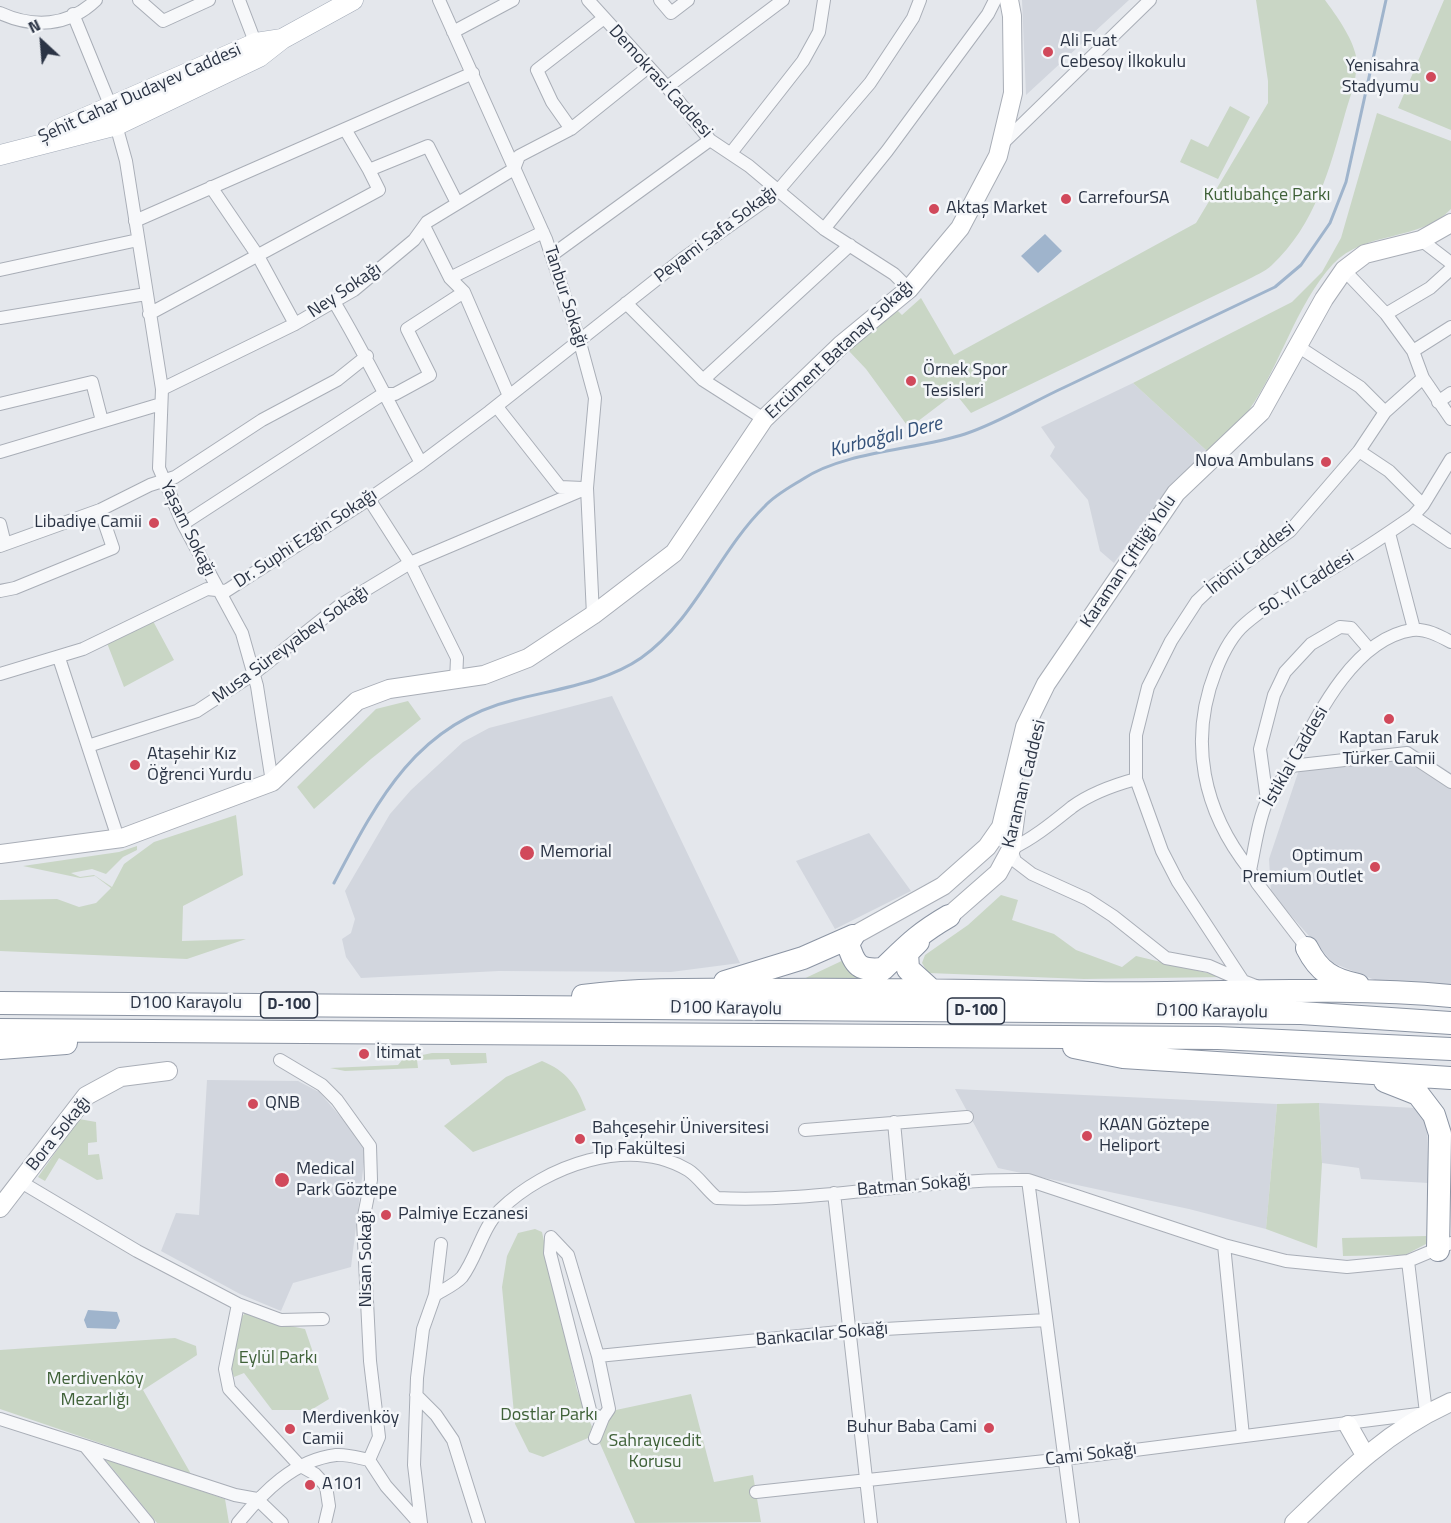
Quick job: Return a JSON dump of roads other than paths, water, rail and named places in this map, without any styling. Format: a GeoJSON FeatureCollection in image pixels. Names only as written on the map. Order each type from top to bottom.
{"type":"FeatureCollection","features":[{"type":"Feature","properties":{"kind":"highway"},"geometry":{"type":"LineString","coordinates":[[853,936],[848,944],[859,966],[867,970],[883,969],[904,946],[949,916]]}},
{"type":"Feature","properties":{"kind":"highway"},"geometry":{"type":"LineString","coordinates":[[930,989],[908,969],[907,953],[949,916]]}},
{"type":"Feature","properties":{"kind":"highway"},"geometry":{"type":"LineString","coordinates":[[698,990],[787,963],[853,936]]}},
{"type":"Feature","properties":{"kind":"highway"},"geometry":{"type":"LineString","coordinates":[[1307,948],[1322,972],[1339,981],[1405,994]]}},
{"type":"Feature","properties":{"kind":"highway"},"geometry":{"type":"LineString","coordinates":[[1292,991],[1304,984],[1308,973],[1307,948]]}},
{"type":"Feature","properties":{"kind":"highway"},"geometry":{"type":"LineString","coordinates":[[1315,991],[1336,986],[1339,981]]}},
{"type":"Feature","properties":{"kind":"highway"},"geometry":{"type":"LineString","coordinates":[[501,1006],[610,992],[698,990],[930,989],[1095,993],[1315,991],[1451,996]]}},
{"type":"Feature","properties":{"kind":"highway"},"geometry":{"type":"LineString","coordinates":[[0,991],[76,1003]]}},
{"type":"Feature","properties":{"kind":"highway"},"geometry":{"type":"LineString","coordinates":[[0,997],[76,1003]]}},
{"type":"Feature","properties":{"kind":"highway","name":"D100 Karayolu"},"geometry":{"type":"LineString","coordinates":[[0,1003],[1301,1013],[1451,1023]]}},
{"type":"Feature","properties":{"kind":"highway","name":"D100 Karayolu"},"geometry":{"type":"LineString","coordinates":[[0,1030],[1218,1038],[1451,1049]]}},
{"type":"Feature","properties":{"kind":"highway"},"geometry":{"type":"LineString","coordinates":[[0,1047],[45,1046],[139,1032]]}},
{"type":"Feature","properties":{"kind":"highway"},"geometry":{"type":"LineString","coordinates":[[1017,1036],[1123,1057],[1451,1078]]}},
{"type":"Feature","properties":{"kind":"highway"},"geometry":{"type":"LineString","coordinates":[[1358,1072],[1405,1087],[1418,1094],[1434,1115],[1443,1144]]}},
{"type":"Feature","properties":{"kind":"highway"},"geometry":{"type":"LineString","coordinates":[[1444,1246],[1443,1144],[1440,1105],[1443,1093],[1451,1086]]}},
{"type":"Feature","properties":{"kind":"main road","name":"Şehit Cahar Dudayev Caddesi"},"geometry":{"type":"LineString","coordinates":[[0,154],[114,116],[282,39],[353,0]]}},
{"type":"Feature","properties":{"kind":"main road","name":"Ercüment Batanay Sokağı"},"geometry":{"type":"LineString","coordinates":[[0,854],[118,838],[208,808],[272,782],[357,701],[389,689],[456,681],[484,675],[528,658],[593,615],[674,553],[764,419],[841,345],[909,289],[960,228],[998,156],[1013,93],[1012,16],[1009,0]]}},
{"type":"Feature","properties":{"kind":"main road","name":"Karaman Çiftliği Yolu"},"geometry":{"type":"LineString","coordinates":[[853,936],[943,886],[987,847],[1001,827],[1025,727],[1046,684],[1176,493],[1261,412],[1324,299],[1344,270],[1365,254],[1421,240],[1451,223]]}},
{"type":"Feature","properties":{"kind":"main road","name":"Karaman Caddesi"},"geometry":{"type":"LineString","coordinates":[[949,916],[998,873],[1011,849],[1023,775],[1035,728],[1058,682],[1175,508],[1243,445],[1261,412]]}},
{"type":"Feature","properties":{"kind":"main road","name":"Bora Sokağı"},"geometry":{"type":"LineString","coordinates":[[0,1208],[86,1096],[122,1077],[168,1071]]}},
{"type":"Feature","properties":{"kind":"main road","name":"Bora Sokağı"},"geometry":{"type":"LineString","coordinates":[[0,1216],[21,1182]]}},
{"type":"Feature","properties":{"kind":"main road"},"geometry":{"type":"LineString","coordinates":[[1294,1523],[1365,1455],[1386,1428],[1451,1402]]}},
{"type":"Feature","properties":{"kind":"main road"},"geometry":{"type":"LineString","coordinates":[[1348,1425],[1365,1455]]}},
{"type":"Feature","properties":{"kind":"street"},"geometry":{"type":"LineString","coordinates":[[0,13],[29,24],[48,24],[74,14],[96,0]]}},
{"type":"Feature","properties":{"kind":"street"},"geometry":{"type":"LineString","coordinates":[[139,0],[163,21],[209,0]]}},
{"type":"Feature","properties":{"kind":"street"},"geometry":{"type":"LineString","coordinates":[[239,0],[257,50]]}},
{"type":"Feature","properties":{"kind":"street","name":"Tanbur Sokağı"},"geometry":{"type":"LineString","coordinates":[[439,0],[543,232],[579,339],[595,398],[587,488],[593,615]]}},
{"type":"Feature","properties":{"kind":"street"},"geometry":{"type":"LineString","coordinates":[[453,33],[513,0]]}},
{"type":"Feature","properties":{"kind":"street"},"geometry":{"type":"LineString","coordinates":[[660,0],[670,13],[688,0]]}},
{"type":"Feature","properties":{"kind":"street"},"geometry":{"type":"LineString","coordinates":[[667,87],[783,0]]}},
{"type":"Feature","properties":{"kind":"street"},"geometry":{"type":"LineString","coordinates":[[730,153],[803,61],[819,32],[824,0]]}},
{"type":"Feature","properties":{"kind":"street","name":"Peyami Safa Sokağı"},"geometry":{"type":"LineString","coordinates":[[579,339],[777,192],[870,83],[913,18],[920,0]]}},
{"type":"Feature","properties":{"kind":"street"},"geometry":{"type":"LineString","coordinates":[[824,229],[887,151],[988,14],[995,0]]}},
{"type":"Feature","properties":{"kind":"street"},"geometry":{"type":"LineString","coordinates":[[1001,145],[1150,0]]}},
{"type":"Feature","properties":{"kind":"street","name":"Demokrasi Caddesi"},"geometry":{"type":"LineString","coordinates":[[592,1],[604,18],[647,68],[667,87],[710,140],[730,153],[824,229],[894,274],[909,289]]}},
{"type":"Feature","properties":{"kind":"street","name":"Yaşam Sokağı"},"geometry":{"type":"LineString","coordinates":[[74,14],[114,116],[126,161],[162,389],[159,468],[183,524],[216,589],[242,633],[252,675],[257,686],[272,782]]}},
{"type":"Feature","properties":{"kind":"street"},"geometry":{"type":"LineString","coordinates":[[571,129],[552,102],[537,70],[604,18]]}},
{"type":"Feature","properties":{"kind":"street","name":"Ney Sokağı"},"geometry":{"type":"LineString","coordinates":[[162,389],[295,324],[333,300],[354,290],[414,240],[424,226],[514,169],[519,156],[571,129],[647,68]]}},
{"type":"Feature","properties":{"kind":"street"},"geometry":{"type":"LineString","coordinates":[[135,221],[473,73]]}},
{"type":"Feature","properties":{"kind":"street"},"geometry":{"type":"LineString","coordinates":[[149,314],[379,190],[345,129]]}},
{"type":"Feature","properties":{"kind":"street"},"geometry":{"type":"LineString","coordinates":[[552,255],[710,140]]}},
{"type":"Feature","properties":{"kind":"street"},"geometry":{"type":"LineString","coordinates":[[369,170],[428,146],[457,203]]}},
{"type":"Feature","properties":{"kind":"street"},"geometry":{"type":"LineString","coordinates":[[211,187],[258,256],[295,324]]}},
{"type":"Feature","properties":{"kind":"street"},"geometry":{"type":"LineString","coordinates":[[424,226],[450,278],[464,292],[509,396]]}},
{"type":"Feature","properties":{"kind":"street"},"geometry":{"type":"LineString","coordinates":[[450,278],[543,232]]}},
{"type":"Feature","properties":{"kind":"street"},"geometry":{"type":"LineString","coordinates":[[0,270],[138,240]]}},
{"type":"Feature","properties":{"kind":"street"},"geometry":{"type":"LineString","coordinates":[[1421,240],[1451,263]]}},
{"type":"Feature","properties":{"kind":"street"},"geometry":{"type":"LineString","coordinates":[[703,380],[850,244]]}},
{"type":"Feature","properties":{"kind":"street"},"geometry":{"type":"LineString","coordinates":[[1386,314],[1430,288],[1451,269]]}},
{"type":"Feature","properties":{"kind":"street"},"geometry":{"type":"LineString","coordinates":[[1344,270],[1386,314],[1413,351],[1423,378],[1451,419]]}},
{"type":"Feature","properties":{"kind":"street"},"geometry":{"type":"LineString","coordinates":[[183,524],[383,394],[395,394],[430,375],[407,329],[464,292]]}},
{"type":"Feature","properties":{"kind":"street"},"geometry":{"type":"LineString","coordinates":[[0,318],[146,294]]}},
{"type":"Feature","properties":{"kind":"street"},"geometry":{"type":"LineString","coordinates":[[333,300],[367,356],[383,394],[421,463]]}},
{"type":"Feature","properties":{"kind":"street"},"geometry":{"type":"LineString","coordinates":[[626,303],[703,380],[764,419]]}},
{"type":"Feature","properties":{"kind":"street"},"geometry":{"type":"LineString","coordinates":[[1413,351],[1451,327]]}},
{"type":"Feature","properties":{"kind":"street","name":"Dr. Suphi Ezgin Sokağı"},"geometry":{"type":"LineString","coordinates":[[0,674],[58,658],[207,589],[226,591],[235,586],[421,463],[497,406],[579,339]]}},
{"type":"Feature","properties":{"kind":"street"},"geometry":{"type":"LineString","coordinates":[[1299,347],[1360,387],[1385,412]]}},
{"type":"Feature","properties":{"kind":"street"},"geometry":{"type":"LineString","coordinates":[[0,524],[3,545],[100,510],[163,480],[175,477],[262,420],[337,380],[367,356]]}},
{"type":"Feature","properties":{"kind":"street","name":"İnönü Caddesi"},"geometry":{"type":"LineString","coordinates":[[1243,981],[1178,882],[1162,851],[1136,779],[1136,735],[1148,687],[1171,640],[1197,601],[1214,585],[1290,531],[1359,451],[1385,412],[1423,378]]}},
{"type":"Feature","properties":{"kind":"street"},"geometry":{"type":"LineString","coordinates":[[0,404],[92,382],[102,422]]}},
{"type":"Feature","properties":{"kind":"street"},"geometry":{"type":"LineString","coordinates":[[1438,402],[1451,393]]}},
{"type":"Feature","properties":{"kind":"street"},"geometry":{"type":"LineString","coordinates":[[0,452],[160,404]]}},
{"type":"Feature","properties":{"kind":"street"},"geometry":{"type":"LineString","coordinates":[[497,406],[560,487],[587,488]]}},
{"type":"Feature","properties":{"kind":"street"},"geometry":{"type":"LineString","coordinates":[[1359,451],[1389,471],[1423,505]]}},
{"type":"Feature","properties":{"kind":"street","name":"50. Yıl Caddesi"},"geometry":{"type":"LineString","coordinates":[[1250,870],[1221,828],[1209,793],[1201,750],[1208,691],[1222,656],[1242,626],[1267,606],[1389,533],[1413,516],[1423,505],[1451,459]]}},
{"type":"Feature","properties":{"kind":"street","name":"Musa Süreyyabey Sokağı"},"geometry":{"type":"LineString","coordinates":[[88,746],[197,711],[252,675],[339,606],[410,563],[587,488]]}},
{"type":"Feature","properties":{"kind":"street"},"geometry":{"type":"LineString","coordinates":[[369,499],[410,563],[457,658],[456,681]]}},
{"type":"Feature","properties":{"kind":"street"},"geometry":{"type":"LineString","coordinates":[[0,591],[15,588],[113,548],[100,510]]}},
{"type":"Feature","properties":{"kind":"street"},"geometry":{"type":"LineString","coordinates":[[1413,516],[1451,542]]}},
{"type":"Feature","properties":{"kind":"street"},"geometry":{"type":"LineString","coordinates":[[1389,533],[1414,629],[1437,634],[1451,642]]}},
{"type":"Feature","properties":{"kind":"street"},"geometry":{"type":"LineString","coordinates":[[1267,800],[1260,749],[1274,695],[1285,672],[1311,644],[1340,627],[1351,628],[1370,650]]}},
{"type":"Feature","properties":{"kind":"street","name":"İstiklal Caddesi"},"geometry":{"type":"LineString","coordinates":[[1250,870],[1267,800],[1291,766],[1302,742],[1346,674],[1370,650],[1398,634],[1414,629]]}},
{"type":"Feature","properties":{"kind":"street"},"geometry":{"type":"LineString","coordinates":[[58,658],[118,838]]}},
{"type":"Feature","properties":{"kind":"street"},"geometry":{"type":"LineString","coordinates":[[1291,766],[1407,753],[1451,782]]}},
{"type":"Feature","properties":{"kind":"street"},"geometry":{"type":"LineString","coordinates":[[1136,779],[1108,787],[1090,797],[1073,807],[1033,838],[1011,849],[1015,861],[1032,874],[1087,899],[1113,916],[1166,958],[1209,966],[1268,991]]}},
{"type":"Feature","properties":{"kind":"street"},"geometry":{"type":"LineString","coordinates":[[1250,870],[1257,884],[1307,948]]}},
{"type":"Feature","properties":{"kind":"street","name":"Nisan Sokağı"},"geometry":{"type":"LineString","coordinates":[[280,1060],[322,1085],[337,1100],[370,1146],[371,1180],[363,1221],[370,1362],[379,1437],[369,1460]]}},
{"type":"Feature","properties":{"kind":"street"},"geometry":{"type":"LineString","coordinates":[[804,1130],[967,1117]]}},
{"type":"Feature","properties":{"kind":"street"},"geometry":{"type":"LineString","coordinates":[[894,1122],[900,1187]]}},
{"type":"Feature","properties":{"kind":"street","name":"Batman Sokağı"},"geometry":{"type":"LineString","coordinates":[[435,1295],[461,1278],[499,1211],[532,1184],[569,1164],[603,1157],[638,1156],[669,1161],[690,1171],[717,1198],[834,1193],[996,1179],[1028,1180],[1224,1245],[1286,1261],[1347,1267],[1408,1261],[1444,1246]]}},
{"type":"Feature","properties":{"kind":"street"},"geometry":{"type":"LineString","coordinates":[[1028,1180],[1073,1523]]}},
{"type":"Feature","properties":{"kind":"street"},"geometry":{"type":"LineString","coordinates":[[21,1182],[137,1251],[238,1304],[281,1320],[323,1319]]}},
{"type":"Feature","properties":{"kind":"street"},"geometry":{"type":"LineString","coordinates":[[834,1193],[871,1523]]}},
{"type":"Feature","properties":{"kind":"street"},"geometry":{"type":"LineString","coordinates":[[595,1438],[609,1408],[598,1359],[568,1255],[551,1237],[550,1253],[591,1414],[603,1418]]}},
{"type":"Feature","properties":{"kind":"street"},"geometry":{"type":"LineString","coordinates":[[420,1523],[414,1465],[416,1395],[423,1329],[435,1295],[441,1244]]}},
{"type":"Feature","properties":{"kind":"street"},"geometry":{"type":"LineString","coordinates":[[1224,1245],[1243,1436]]}},
{"type":"Feature","properties":{"kind":"street"},"geometry":{"type":"LineString","coordinates":[[1408,1261],[1426,1413]]}},
{"type":"Feature","properties":{"kind":"street"},"geometry":{"type":"LineString","coordinates":[[238,1304],[225,1369],[229,1389],[299,1465],[315,1473],[326,1486],[329,1506],[325,1523]]}},
{"type":"Feature","properties":{"kind":"street","name":"Bankacılar Sokağı"},"geometry":{"type":"LineString","coordinates":[[579,1366],[598,1359],[849,1331],[1046,1320]]}},
{"type":"Feature","properties":{"kind":"street"},"geometry":{"type":"LineString","coordinates":[[416,1395],[436,1415],[453,1440],[479,1523]]}},
{"type":"Feature","properties":{"kind":"street"},"geometry":{"type":"LineString","coordinates":[[0,1419],[235,1495],[257,1499],[282,1523]]}},
{"type":"Feature","properties":{"kind":"street","name":"Cami Sokağı"},"geometry":{"type":"LineString","coordinates":[[756,1492],[1064,1459],[1348,1425],[1386,1428]]}},
{"type":"Feature","properties":{"kind":"street"},"geometry":{"type":"LineString","coordinates":[[85,1446],[148,1523]]}},
{"type":"Feature","properties":{"kind":"street"},"geometry":{"type":"LineString","coordinates":[[238,1523],[257,1499],[299,1465],[337,1455],[369,1460],[386,1486],[420,1523]]}},
{"type":"Feature","properties":{"kind":"water"},"geometry":{"type":"Polygon","coordinates":[[[1045,234],[1062,251],[1038,273],[1021,256],[1045,234]]]}},
{"type":"Feature","properties":{"kind":"water"},"geometry":{"type":"Polygon","coordinates":[[[88,1310],[117,1312],[120,1321],[116,1329],[87,1328],[84,1320],[88,1310]]]}},
{"type":"Feature","properties":{"kind":"waterway","name":"Kurbağalı Dere"},"geometry":{"type":"LineString","coordinates":[[334,883],[366,823],[384,795],[425,747],[451,727],[480,711],[612,674],[641,658],[677,624],[748,524],[769,502],[788,488],[839,462],[946,439],[978,429],[1275,287],[1301,265],[1330,223],[1346,182],[1386,0]]}},
{"type":"Feature","properties":{"kind":"place","name":"Ali Fuat Cebesoy İlkokulu"},"geometry":{"type":"Point","coordinates":[1048,52]}},
{"type":"Feature","properties":{"kind":"place","name":"Yenisahra Stadyumu"},"geometry":{"type":"Point","coordinates":[1431,77]}},
{"type":"Feature","properties":{"kind":"place","name":"CarrefourSA"},"geometry":{"type":"Point","coordinates":[1066,199]}},
{"type":"Feature","properties":{"kind":"place","name":"Aktaş Market"},"geometry":{"type":"Point","coordinates":[934,209]}},
{"type":"Feature","properties":{"kind":"place","name":"Örnek Spor Tesisleri"},"geometry":{"type":"Point","coordinates":[911,381]}},
{"type":"Feature","properties":{"kind":"place","name":"Nova Ambulans"},"geometry":{"type":"Point","coordinates":[1326,462]}},
{"type":"Feature","properties":{"kind":"place","name":"Libadiye Camii"},"geometry":{"type":"Point","coordinates":[154,523]}},
{"type":"Feature","properties":{"kind":"place","name":"Kaptan Faruk Türker Camii"},"geometry":{"type":"Point","coordinates":[1389,719]}},
{"type":"Feature","properties":{"kind":"place","name":"Ataşehir Kız Öğrenci Yurdu"},"geometry":{"type":"Point","coordinates":[135,765]}},
{"type":"Feature","properties":{"kind":"place","name":"Memorial"},"geometry":{"type":"Point","coordinates":[527,853]}},
{"type":"Feature","properties":{"kind":"place","name":"Optimum Premium Outlet"},"geometry":{"type":"Point","coordinates":[1375,867]}},
{"type":"Feature","properties":{"kind":"place","name":"İtimat"},"geometry":{"type":"Point","coordinates":[364,1054]}},
{"type":"Feature","properties":{"kind":"place","name":"QNB"},"geometry":{"type":"Point","coordinates":[253,1104]}},
{"type":"Feature","properties":{"kind":"place","name":"KAAN Göztepe Heliport"},"geometry":{"type":"Point","coordinates":[1087,1136]}},
{"type":"Feature","properties":{"kind":"place","name":"Bahçeşehir Üniversitesi Tıp Fakültesi"},"geometry":{"type":"Point","coordinates":[580,1139]}},
{"type":"Feature","properties":{"kind":"place","name":"Medical Park Göztepe"},"geometry":{"type":"Point","coordinates":[282,1180]}},
{"type":"Feature","properties":{"kind":"place","name":"Palmiye Eczanesi"},"geometry":{"type":"Point","coordinates":[386,1215]}},
{"type":"Feature","properties":{"kind":"place","name":"Buhur Baba Cami"},"geometry":{"type":"Point","coordinates":[989,1428]}},
{"type":"Feature","properties":{"kind":"place","name":"Merdivenköy Camii"},"geometry":{"type":"Point","coordinates":[290,1429]}},
{"type":"Feature","properties":{"kind":"place","name":"A101"},"geometry":{"type":"Point","coordinates":[310,1485]}},
{"type":"Feature","properties":{"kind":"park label","name":"Kutlubahçe Parkı"},"geometry":{"type":"Point","coordinates":[1267,196]}},
{"type":"Feature","properties":{"kind":"park label","name":"Eylül Parkı"},"geometry":{"type":"Point","coordinates":[278,1359]}},
{"type":"Feature","properties":{"kind":"park label","name":"Merdivenköy Mezarlığı"},"geometry":{"type":"Point","coordinates":[95,1390]}},
{"type":"Feature","properties":{"kind":"park label","name":"Dostlar Parkı"},"geometry":{"type":"Point","coordinates":[549,1416]}},
{"type":"Feature","properties":{"kind":"park label","name":"Sahrayıcedit Korusu"},"geometry":{"type":"Point","coordinates":[655,1452]}}]}
